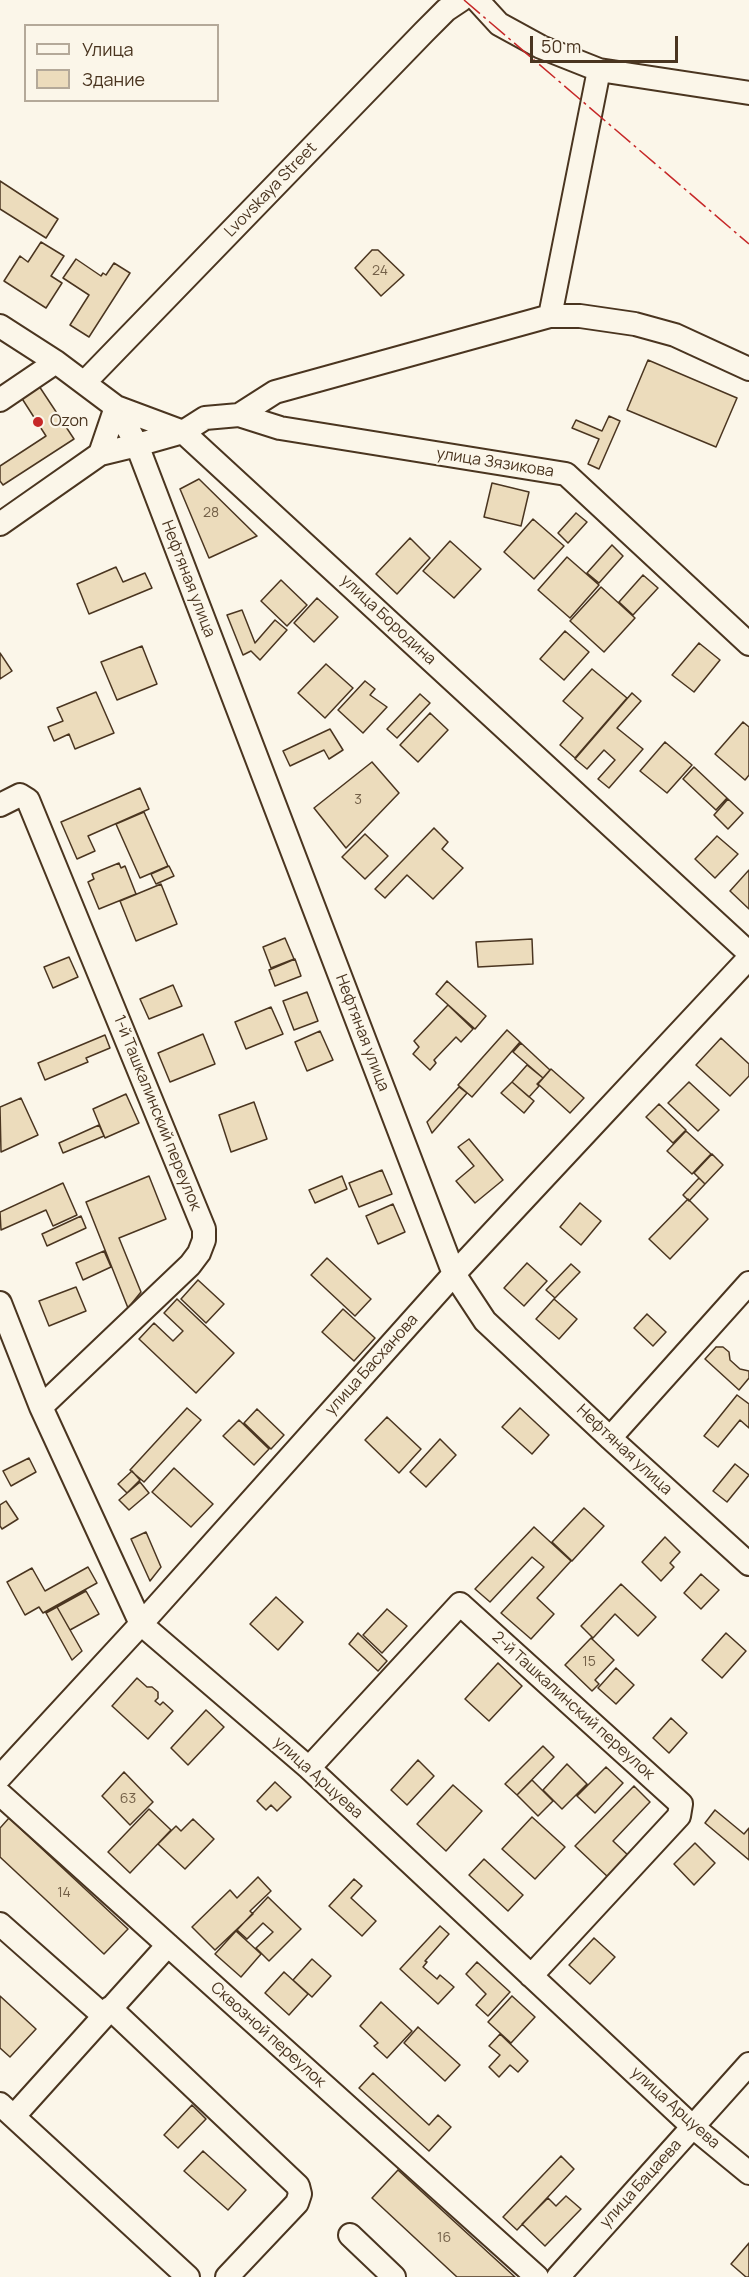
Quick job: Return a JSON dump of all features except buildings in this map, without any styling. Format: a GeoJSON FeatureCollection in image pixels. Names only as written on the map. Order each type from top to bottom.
{"type":"FeatureCollection","features":[{"type":"Feature","properties":{"kind":"street","name":"Lvovskaya Street"},"geometry":{"type":"LineString","coordinates":[[84,383],[424,32],[446,10],[461,0]]}},
{"type":"Feature","properties":{"kind":"street"},"geometry":{"type":"LineString","coordinates":[[477,0],[500,24],[541,46],[599,70],[749,93]]}},
{"type":"Feature","properties":{"kind":"street"},"geometry":{"type":"LineString","coordinates":[[550,316],[599,70]]}},
{"type":"Feature","properties":{"kind":"street"},"geometry":{"type":"LineString","coordinates":[[239,415],[275,392],[550,316],[580,316],[635,324],[675,335],[749,369]]}},
{"type":"Feature","properties":{"kind":"street","name":"улица Бородина"},"geometry":{"type":"LineString","coordinates":[[0,326],[56,362],[116,407],[183,432],[749,953]]}},
{"type":"Feature","properties":{"kind":"street"},"geometry":{"type":"LineString","coordinates":[[0,400],[56,362]]}},
{"type":"Feature","properties":{"kind":"street"},"geometry":{"type":"LineString","coordinates":[[0,524],[100,454],[116,407]]}},
{"type":"Feature","properties":{"kind":"street","name":"Нефтяная улица"},"geometry":{"type":"LineString","coordinates":[[116,407],[137,446],[454,1274],[485,1320],[610,1438],[749,1564]]}},
{"type":"Feature","properties":{"kind":"street","name":"улица Зязикова"},"geometry":{"type":"LineString","coordinates":[[100,454],[183,432],[205,418],[239,415],[280,428],[566,474],[749,644]]}},
{"type":"Feature","properties":{"kind":"street","name":"1-й Ташкалинский переулок"},"geometry":{"type":"LineString","coordinates":[[0,806],[20,795],[28,800],[204,1229],[204,1240],[199,1253],[190,1265],[41,1407]]}},
{"type":"Feature","properties":{"kind":"street","name":"улица Басханова"},"geometry":{"type":"LineString","coordinates":[[0,1777],[141,1624],[454,1274],[749,958]]}},
{"type":"Feature","properties":{"kind":"street"},"geometry":{"type":"LineString","coordinates":[[610,1438],[749,1282]]}},
{"type":"Feature","properties":{"kind":"street","name":"улица Арцуева"},"geometry":{"type":"LineString","coordinates":[[0,1303],[41,1407],[141,1624],[309,1768],[693,2127],[749,2173]]}},
{"type":"Feature","properties":{"kind":"street","name":"2-й Ташкалинский переулок"},"geometry":{"type":"LineString","coordinates":[[309,1768],[460,1604],[681,1804],[679,1816],[531,1976]]}},
{"type":"Feature","properties":{"kind":"street","name":"Сквозной переулок"},"geometry":{"type":"LineString","coordinates":[[0,1794],[537,2277]]}},
{"type":"Feature","properties":{"kind":"street"},"geometry":{"type":"LineString","coordinates":[[0,1924],[107,2012],[298,2186],[300,2194],[297,2203],[227,2277]]}},
{"type":"Feature","properties":{"kind":"street"},"geometry":{"type":"LineString","coordinates":[[168,1945],[107,2012],[7,2110],[188,2277]]}},
{"type":"Feature","properties":{"kind":"street","name":"улица Бацаева"},"geometry":{"type":"LineString","coordinates":[[558,2277],[749,2064]]}},
{"type":"Feature","properties":{"kind":"street"},"geometry":{"type":"LineString","coordinates":[[350,2235],[394,2277]]}},
{"type":"Feature","properties":{"kind":"power"},"geometry":{"type":"LineString","coordinates":[[464,0],[749,244]]}},
{"type":"Feature","properties":{"kind":"place","name":"Ozon"},"geometry":{"type":"Point","coordinates":[38,422]}}]}
